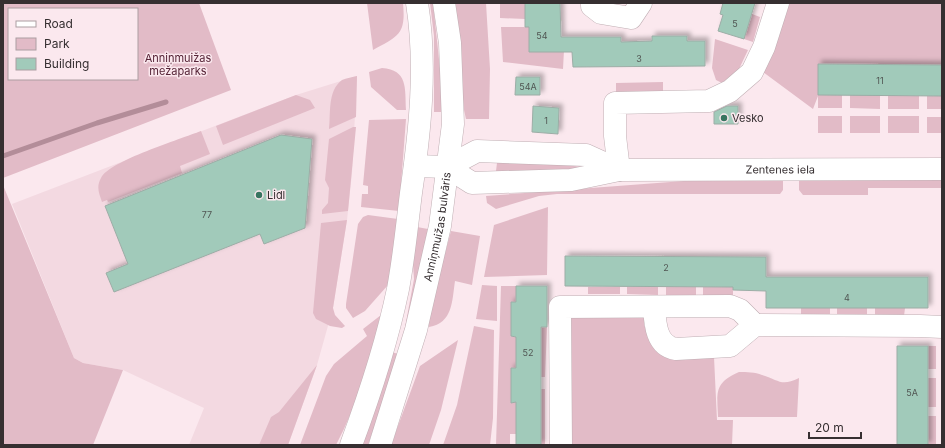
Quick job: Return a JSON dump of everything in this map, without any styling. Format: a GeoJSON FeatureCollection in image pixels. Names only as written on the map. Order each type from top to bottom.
{"type":"FeatureCollection","features":[{"type":"Feature","properties":{"kind":"street"},"geometry":{"type":"LineString","coordinates":[[351,445],[372,388],[398,289],[420,128],[421,82],[419,17],[416,3]]}},
{"type":"Feature","properties":{"kind":"street","name":"Anniņmuižas bulvāris"},"geometry":{"type":"LineString","coordinates":[[380,445],[416,330],[440,226],[453,124],[450,43],[444,3]]}},
{"type":"Feature","properties":{"kind":"street"},"geometry":{"type":"LineString","coordinates":[[592,3],[592,6],[601,13],[631,18],[641,3]]}},
{"type":"Feature","properties":{"kind":"street"},"geometry":{"type":"LineString","coordinates":[[619,170],[615,136],[614,102],[709,101],[730,91],[752,72],[764,47],[778,3]]}},
{"type":"Feature","properties":{"kind":"street","name":"Zentenes iela"},"geometry":{"type":"LineString","coordinates":[[415,166],[447,167],[477,151],[586,155],[619,170]]}},
{"type":"Feature","properties":{"kind":"street","name":"Zentenes iela"},"geometry":{"type":"LineString","coordinates":[[447,167],[472,183],[571,180],[619,170],[942,169]]}},
{"type":"Feature","properties":{"kind":"street"},"geometry":{"type":"LineString","coordinates":[[561,445],[560,307],[733,307],[740,310],[755,325]]}},
{"type":"Feature","properties":{"kind":"street"},"geometry":{"type":"LineString","coordinates":[[654,307],[655,322],[658,334],[664,344],[671,348],[730,346],[755,325],[942,327]]}},
{"type":"Feature","properties":{"kind":"street"},"geometry":{"type":"LineString","coordinates":[[388,326],[390,341],[396,346],[406,343],[416,330]]}},
{"type":"Feature","properties":{"kind":"shaded area"},"geometry":{"type":"Polygon","coordinates":[[[357,76],[352,173],[347,220],[333,308],[317,365],[288,445],[189,445],[204,408],[123,370],[83,363],[74,358],[12,204],[296,95],[357,76]]]}},
{"type":"Feature","properties":{"kind":"green space","name":"Anniņmuižas mežaparks"},"geometry":{"type":"Polygon","coordinates":[[[3,3],[199,3],[231,90],[3,178],[3,3]]]}},
{"type":"Feature","properties":{"kind":"green space"},"geometry":{"type":"Polygon","coordinates":[[[367,3],[403,3],[403,21],[402,28],[399,33],[389,41],[373,50],[367,3]]]}},
{"type":"Feature","properties":{"kind":"green space"},"geometry":{"type":"Polygon","coordinates":[[[430,3],[433,3],[441,78],[442,112],[434,112],[434,36],[430,3]]]}},
{"type":"Feature","properties":{"kind":"green space"},"geometry":{"type":"Polygon","coordinates":[[[454,3],[486,3],[490,69],[489,119],[466,119],[454,3]]]}},
{"type":"Feature","properties":{"kind":"green space"},"geometry":{"type":"Polygon","coordinates":[[[500,3],[525,3],[525,19],[500,18],[500,3]]]}},
{"type":"Feature","properties":{"kind":"green space"},"geometry":{"type":"Polygon","coordinates":[[[788,3],[942,3],[942,65],[818,64],[842,95],[842,108],[818,108],[818,96],[813,109],[763,72],[788,3]]]}},
{"type":"Feature","properties":{"kind":"green space"},"geometry":{"type":"Polygon","coordinates":[[[752,14],[760,17],[753,42],[744,39],[752,14]]]}},
{"type":"Feature","properties":{"kind":"green space"},"geometry":{"type":"Polygon","coordinates":[[[501,27],[529,27],[529,52],[556,52],[564,50],[563,69],[503,62],[501,27]]]}},
{"type":"Feature","properties":{"kind":"green space"},"geometry":{"type":"Polygon","coordinates":[[[715,39],[748,50],[739,69],[722,83],[716,80],[712,68],[715,39]]]}},
{"type":"Feature","properties":{"kind":"green space"},"geometry":{"type":"Polygon","coordinates":[[[382,68],[390,69],[397,72],[401,76],[405,88],[406,110],[397,110],[371,87],[369,72],[382,68]]]}},
{"type":"Feature","properties":{"kind":"green space"},"geometry":{"type":"Polygon","coordinates":[[[357,76],[356,117],[329,129],[331,103],[334,90],[342,80],[357,76]]]}},
{"type":"Feature","properties":{"kind":"green space"},"geometry":{"type":"Polygon","coordinates":[[[663,82],[663,92],[616,92],[616,83],[663,82]]]}},
{"type":"Feature","properties":{"kind":"green space"},"geometry":{"type":"Polygon","coordinates":[[[296,95],[310,100],[315,108],[223,145],[216,126],[296,95]]]}},
{"type":"Feature","properties":{"kind":"green space"},"geometry":{"type":"Polygon","coordinates":[[[850,95],[880,95],[880,109],[850,108],[850,95]]]}},
{"type":"Feature","properties":{"kind":"green space"},"geometry":{"type":"Polygon","coordinates":[[[888,95],[919,96],[919,109],[888,109],[888,95]]]}},
{"type":"Feature","properties":{"kind":"green space"},"geometry":{"type":"Polygon","coordinates":[[[927,96],[942,96],[942,109],[927,109],[927,96]]]}},
{"type":"Feature","properties":{"kind":"green space"},"geometry":{"type":"Polygon","coordinates":[[[818,116],[842,116],[842,133],[818,133],[818,116]]]}},
{"type":"Feature","properties":{"kind":"green space"},"geometry":{"type":"Polygon","coordinates":[[[850,116],[880,116],[880,133],[850,133],[850,116]]]}},
{"type":"Feature","properties":{"kind":"green space"},"geometry":{"type":"Polygon","coordinates":[[[888,116],[919,116],[919,133],[888,133],[888,116]]]}},
{"type":"Feature","properties":{"kind":"green space"},"geometry":{"type":"Polygon","coordinates":[[[927,117],[942,117],[942,133],[927,133],[927,117]]]}},
{"type":"Feature","properties":{"kind":"green space"},"geometry":{"type":"Polygon","coordinates":[[[406,119],[399,211],[361,207],[362,194],[368,194],[368,186],[363,185],[369,120],[406,119]]]}},
{"type":"Feature","properties":{"kind":"green space"},"geometry":{"type":"Polygon","coordinates":[[[353,127],[356,127],[348,211],[322,214],[322,210],[328,203],[329,188],[325,180],[329,139],[353,127]]]}},
{"type":"Feature","properties":{"kind":"green space"},"geometry":{"type":"Polygon","coordinates":[[[201,131],[210,154],[180,166],[182,173],[108,202],[107,200],[102,202],[98,190],[101,178],[107,171],[146,151],[201,131]]]}},
{"type":"Feature","properties":{"kind":"green space"},"geometry":{"type":"Polygon","coordinates":[[[530,162],[595,168],[529,174],[496,171],[497,163],[530,162]]]}},
{"type":"Feature","properties":{"kind":"green space"},"geometry":{"type":"Polygon","coordinates":[[[697,180],[783,180],[783,190],[780,194],[557,194],[539,196],[496,209],[487,203],[486,196],[697,180]]]}},
{"type":"Feature","properties":{"kind":"green space"},"geometry":{"type":"Polygon","coordinates":[[[799,180],[942,180],[942,188],[868,188],[868,195],[803,195],[799,190],[799,180]]]}},
{"type":"Feature","properties":{"kind":"green space"},"geometry":{"type":"Polygon","coordinates":[[[3,185],[74,358],[83,363],[123,370],[93,445],[3,445],[3,185]]]}},
{"type":"Feature","properties":{"kind":"green space"},"geometry":{"type":"Polygon","coordinates":[[[548,207],[547,275],[484,277],[494,225],[548,207]]]}},
{"type":"Feature","properties":{"kind":"green space"},"geometry":{"type":"Polygon","coordinates":[[[368,215],[398,219],[388,285],[365,311],[353,318],[346,308],[346,304],[358,224],[363,217],[368,215]]]}},
{"type":"Feature","properties":{"kind":"green space"},"geometry":{"type":"Polygon","coordinates":[[[347,220],[333,308],[335,315],[345,326],[342,328],[330,326],[316,319],[313,313],[321,223],[347,220]]]}},
{"type":"Feature","properties":{"kind":"green space"},"geometry":{"type":"Polygon","coordinates":[[[417,227],[428,229],[403,338],[414,279],[413,265],[417,227]]]}},
{"type":"Feature","properties":{"kind":"green space"},"geometry":{"type":"Polygon","coordinates":[[[451,231],[480,236],[472,285],[455,281],[452,303],[447,316],[437,325],[429,327],[427,321],[451,231]]]}},
{"type":"Feature","properties":{"kind":"green space"},"geometry":{"type":"Polygon","coordinates":[[[482,285],[497,286],[497,321],[476,319],[482,285]]]}},
{"type":"Feature","properties":{"kind":"green space"},"geometry":{"type":"Polygon","coordinates":[[[501,286],[516,286],[516,302],[511,302],[511,336],[516,337],[516,368],[511,369],[511,402],[516,402],[516,434],[510,434],[510,445],[496,445],[501,286]]]}},
{"type":"Feature","properties":{"kind":"green space"},"geometry":{"type":"Polygon","coordinates":[[[588,287],[620,287],[620,294],[588,294],[588,287]]]}},
{"type":"Feature","properties":{"kind":"green space"},"geometry":{"type":"Polygon","coordinates":[[[627,287],[658,287],[658,295],[627,294],[627,287]]]}},
{"type":"Feature","properties":{"kind":"green space"},"geometry":{"type":"Polygon","coordinates":[[[666,287],[696,287],[696,295],[666,295],[666,287]]]}},
{"type":"Feature","properties":{"kind":"green space"},"geometry":{"type":"Polygon","coordinates":[[[703,287],[733,287],[733,295],[703,295],[703,287]]]}},
{"type":"Feature","properties":{"kind":"green space"},"geometry":{"type":"Polygon","coordinates":[[[801,308],[830,308],[830,316],[801,316],[801,308]]]}},
{"type":"Feature","properties":{"kind":"green space"},"geometry":{"type":"Polygon","coordinates":[[[837,308],[867,308],[867,316],[837,316],[837,308]]]}},
{"type":"Feature","properties":{"kind":"green space"},"geometry":{"type":"Polygon","coordinates":[[[875,308],[905,308],[904,316],[875,316],[875,308]]]}},
{"type":"Feature","properties":{"kind":"green space"},"geometry":{"type":"Polygon","coordinates":[[[576,311],[644,312],[644,325],[655,347],[714,357],[717,420],[733,420],[732,445],[568,445],[567,320],[576,311]]]}},
{"type":"Feature","properties":{"kind":"green space"},"geometry":{"type":"Polygon","coordinates":[[[381,315],[357,398],[336,445],[300,445],[326,376],[334,364],[367,336],[363,329],[381,315]]]}},
{"type":"Feature","properties":{"kind":"green space"},"geometry":{"type":"Polygon","coordinates":[[[474,326],[494,330],[493,418],[490,445],[443,445],[457,405],[474,326]]]}},
{"type":"Feature","properties":{"kind":"green space"},"geometry":{"type":"Polygon","coordinates":[[[541,327],[547,327],[545,377],[541,377],[541,327]]]}},
{"type":"Feature","properties":{"kind":"green space"},"geometry":{"type":"Polygon","coordinates":[[[458,340],[441,410],[429,445],[391,445],[420,366],[458,340]]]}},
{"type":"Feature","properties":{"kind":"green space"},"geometry":{"type":"Polygon","coordinates":[[[928,346],[936,346],[936,369],[928,369],[928,346]]]}},
{"type":"Feature","properties":{"kind":"green space"},"geometry":{"type":"Polygon","coordinates":[[[392,352],[398,354],[393,374],[368,445],[361,445],[392,352]]]}},
{"type":"Feature","properties":{"kind":"green space"},"geometry":{"type":"Polygon","coordinates":[[[317,365],[288,445],[259,445],[271,417],[279,412],[317,365]]]}},
{"type":"Feature","properties":{"kind":"green space"},"geometry":{"type":"Polygon","coordinates":[[[739,372],[757,373],[780,382],[793,381],[799,378],[797,417],[718,417],[717,401],[721,384],[739,372]]]}},
{"type":"Feature","properties":{"kind":"green space"},"geometry":{"type":"Polygon","coordinates":[[[928,378],[936,378],[936,407],[928,407],[928,378]]]}},
{"type":"Feature","properties":{"kind":"green space"},"geometry":{"type":"Polygon","coordinates":[[[541,389],[545,389],[545,444],[541,444],[541,389]]]}},
{"type":"Feature","properties":{"kind":"green space"},"geometry":{"type":"Polygon","coordinates":[[[928,416],[936,416],[936,445],[928,445],[928,416]]]}},
{"type":"Feature","properties":{"kind":"building"},"geometry":{"type":"Polygon","coordinates":[[[525,3],[560,3],[561,37],[621,37],[621,42],[652,41],[652,36],[687,36],[687,41],[705,41],[705,66],[573,67],[572,52],[529,52],[529,27],[525,27],[525,3]]]}},
{"type":"Feature","properties":{"kind":"building"},"geometry":{"type":"Polygon","coordinates":[[[723,3],[755,3],[744,39],[718,31],[723,15],[720,14],[723,3]]]}},
{"type":"Feature","properties":{"kind":"building"},"geometry":{"type":"Polygon","coordinates":[[[818,64],[942,65],[942,96],[818,95],[818,64]]]}},
{"type":"Feature","properties":{"kind":"building"},"geometry":{"type":"Polygon","coordinates":[[[516,77],[540,77],[540,95],[515,95],[516,77]]]}},
{"type":"Feature","properties":{"kind":"building"},"geometry":{"type":"Polygon","coordinates":[[[533,106],[559,108],[558,134],[532,132],[533,106]]]}},
{"type":"Feature","properties":{"kind":"building"},"geometry":{"type":"Polygon","coordinates":[[[727,106],[738,106],[738,124],[714,124],[714,112],[727,106]]]}},
{"type":"Feature","properties":{"kind":"building"},"geometry":{"type":"Polygon","coordinates":[[[281,135],[312,139],[305,228],[264,244],[260,234],[114,292],[106,273],[128,264],[105,206],[281,135]]]}},
{"type":"Feature","properties":{"kind":"building"},"geometry":{"type":"Polygon","coordinates":[[[565,256],[766,257],[766,277],[928,277],[928,308],[766,308],[766,291],[733,290],[733,287],[565,286],[565,256]]]}},
{"type":"Feature","properties":{"kind":"building"},"geometry":{"type":"Polygon","coordinates":[[[516,286],[547,286],[547,327],[541,327],[541,445],[516,445],[516,402],[511,403],[511,368],[516,368],[516,337],[511,336],[511,302],[516,302],[516,286]]]}},
{"type":"Feature","properties":{"kind":"building"},"geometry":{"type":"Polygon","coordinates":[[[897,346],[928,346],[928,445],[897,445],[897,346]]]}},
{"type":"Feature","properties":{"kind":"waterway"},"geometry":{"type":"LineString","coordinates":[[3,156],[97,123],[166,102]]}},
{"type":"Feature","properties":{"kind":"place","name":"Vesko"},"geometry":{"type":"Point","coordinates":[724,118]}},
{"type":"Feature","properties":{"kind":"place","name":"Lidl"},"geometry":{"type":"Point","coordinates":[259,195]}}]}
